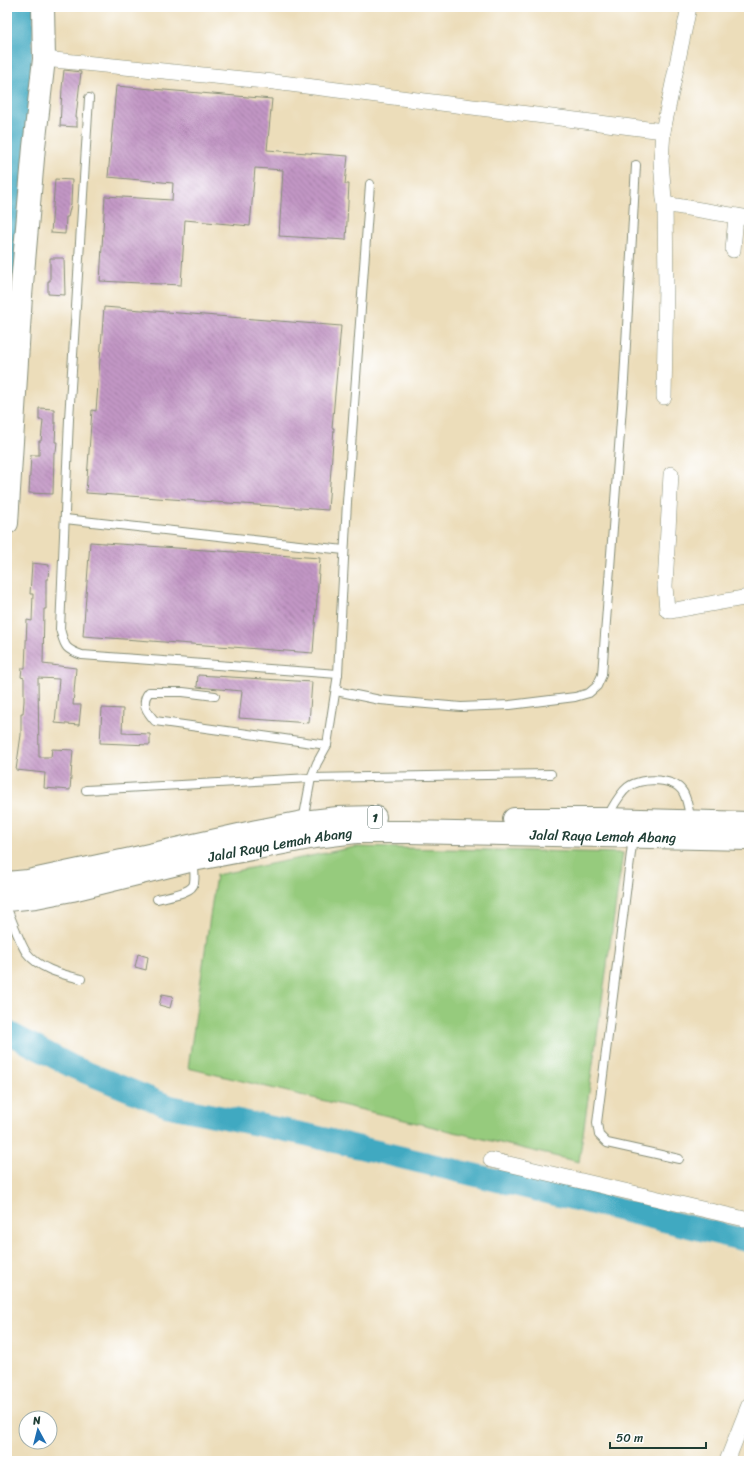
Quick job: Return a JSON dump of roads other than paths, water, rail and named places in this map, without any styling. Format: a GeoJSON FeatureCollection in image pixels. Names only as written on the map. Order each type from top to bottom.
{"type":"FeatureCollection","features":[{"type":"Feature","properties":{"kind":"main road"},"geometry":{"type":"LineString","coordinates":[[7,524],[21,296],[34,148],[44,59],[42,7]]}},
{"type":"Feature","properties":{"kind":"main road","name":"Jalal Raya Lemah Abang"},"geometry":{"type":"LineString","coordinates":[[7,883],[124,861],[303,822],[338,818],[605,819],[749,823]]}},
{"type":"Feature","properties":{"kind":"main road","name":"Jalal Raya Lemah Abang"},"geometry":{"type":"LineString","coordinates":[[7,900],[36,897],[72,890],[193,860],[315,837],[356,832],[749,839]]}},
{"type":"Feature","properties":{"kind":"street"},"geometry":{"type":"LineString","coordinates":[[664,397],[666,284],[665,203],[663,195],[661,161],[663,131],[689,7]]}},
{"type":"Feature","properties":{"kind":"street"},"geometry":{"type":"LineString","coordinates":[[44,59],[274,82],[663,131]]}},
{"type":"Feature","properties":{"kind":"street"},"geometry":{"type":"LineString","coordinates":[[665,203],[742,217],[733,250]]}},
{"type":"Feature","properties":{"kind":"street"},"geometry":{"type":"LineString","coordinates":[[671,474],[665,586],[666,610],[670,611],[749,597]]}},
{"type":"Feature","properties":{"kind":"street"},"geometry":{"type":"LineString","coordinates":[[491,1160],[749,1220]]}},
{"type":"Feature","properties":{"kind":"street"},"geometry":{"type":"LineString","coordinates":[[728,1461],[749,1405]]}},
{"type":"Feature","properties":{"kind":"lane"},"geometry":{"type":"LineString","coordinates":[[89,98],[70,404],[60,629],[64,645],[71,651],[82,655],[338,674]]}},
{"type":"Feature","properties":{"kind":"lane"},"geometry":{"type":"LineString","coordinates":[[336,691],[380,700],[461,707],[510,705],[575,697],[588,693],[597,686],[602,676],[604,652],[624,380],[636,165]]}},
{"type":"Feature","properties":{"kind":"lane"},"geometry":{"type":"LineString","coordinates":[[303,822],[311,778],[327,745],[338,674],[344,550],[370,184]]}},
{"type":"Feature","properties":{"kind":"lane"},"geometry":{"type":"LineString","coordinates":[[65,519],[344,550]]}},
{"type":"Feature","properties":{"kind":"lane"},"geometry":{"type":"LineString","coordinates":[[215,696],[183,692],[149,692],[145,696],[145,709],[155,721],[327,745]]}},
{"type":"Feature","properties":{"kind":"lane"},"geometry":{"type":"LineString","coordinates":[[86,790],[311,778],[551,774]]}},
{"type":"Feature","properties":{"kind":"lane"},"geometry":{"type":"LineString","coordinates":[[605,819],[622,794],[629,787],[639,782],[654,780],[678,786],[684,794],[691,822]]}},
{"type":"Feature","properties":{"kind":"lane"},"geometry":{"type":"LineString","coordinates":[[634,836],[598,1115],[599,1136],[606,1143],[679,1158]]}},
{"type":"Feature","properties":{"kind":"lane"},"geometry":{"type":"LineString","coordinates":[[157,899],[186,892],[191,889],[194,883],[193,860]]}},
{"type":"Feature","properties":{"kind":"lane"},"geometry":{"type":"LineString","coordinates":[[7,909],[25,951],[36,962],[52,972],[81,979]]}},
{"type":"Feature","properties":{"kind":"waterway"},"geometry":{"type":"LineString","coordinates":[[7,267],[23,7]]}},
{"type":"Feature","properties":{"kind":"waterway"},"geometry":{"type":"LineString","coordinates":[[7,1032],[73,1067],[168,1106],[308,1135],[749,1241]]}}]}
